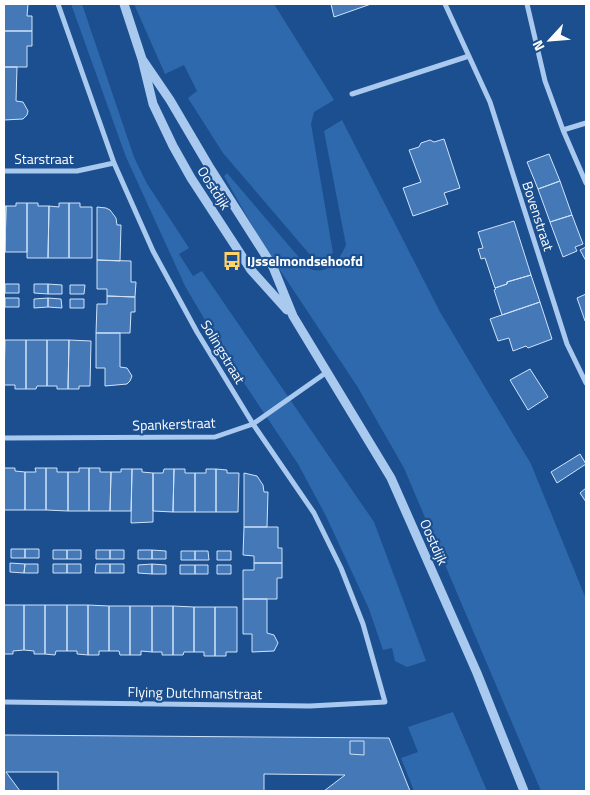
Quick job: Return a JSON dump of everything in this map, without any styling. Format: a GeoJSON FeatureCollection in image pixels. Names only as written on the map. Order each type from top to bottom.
{"type":"FeatureCollection","features":[{"type":"Feature","properties":{"kind":"street","name":"Solingstraat"},"geometry":{"type":"LineString","coordinates":[[58,4],[114,163],[153,251],[197,332],[252,424],[314,513],[341,568],[363,624],[385,702]]}},
{"type":"Feature","properties":{"kind":"street","name":"Oostdijk"},"geometry":{"type":"LineString","coordinates":[[124,4],[142,59],[153,104],[173,146],[191,178],[251,270],[293,316]]}},
{"type":"Feature","properties":{"kind":"street","name":"Bovenstraat"},"geometry":{"type":"LineString","coordinates":[[446,4],[490,102],[567,344],[586,383]]}},
{"type":"Feature","properties":{"kind":"street"},"geometry":{"type":"LineString","coordinates":[[527,4],[545,81],[562,130],[586,183]]}},
{"type":"Feature","properties":{"kind":"street"},"geometry":{"type":"LineString","coordinates":[[352,94],[469,56]]}},
{"type":"Feature","properties":{"kind":"street","name":"Oostdijk"},"geometry":{"type":"LineString","coordinates":[[142,59],[170,100],[210,168],[273,267],[293,316],[391,478],[477,673],[524,791]]}},
{"type":"Feature","properties":{"kind":"street"},"geometry":{"type":"LineString","coordinates":[[562,130],[586,123]]}},
{"type":"Feature","properties":{"kind":"street","name":"Starstraat"},"geometry":{"type":"LineString","coordinates":[[4,171],[77,171],[114,163]]}},
{"type":"Feature","properties":{"kind":"street","name":"Spankerstraat"},"geometry":{"type":"LineString","coordinates":[[4,438],[215,437],[252,424],[327,372]]}},
{"type":"Feature","properties":{"kind":"street","name":"Flying Dutchmanstraat"},"geometry":{"type":"LineString","coordinates":[[4,702],[310,706],[385,702]]}},
{"type":"Feature","properties":{"kind":"shaded area"},"geometry":{"type":"Polygon","coordinates":[[[71,4],[82,4],[134,157],[146,182],[189,248],[179,254],[193,276],[202,271],[374,522],[426,661],[407,667],[395,661],[392,648],[383,650],[369,609],[326,516],[298,464],[226,356],[185,286],[126,157],[71,4]]]}},
{"type":"Feature","properties":{"kind":"shaded area"},"geometry":{"type":"Polygon","coordinates":[[[134,4],[274,4],[334,100],[314,112],[311,124],[333,253],[317,263],[223,153],[188,98],[197,91],[184,65],[165,74],[134,4]]]}},
{"type":"Feature","properties":{"kind":"shaded area"},"geometry":{"type":"Polygon","coordinates":[[[342,120],[440,312],[531,464],[586,599],[586,791],[541,791],[404,468],[357,386],[262,243],[224,176],[227,173],[308,268],[315,270],[326,269],[332,266],[346,245],[324,131],[342,120]]]}},
{"type":"Feature","properties":{"kind":"shaded area"},"geometry":{"type":"Polygon","coordinates":[[[453,712],[487,791],[414,791],[401,758],[418,752],[408,727],[453,712]]]}},
{"type":"Feature","properties":{"kind":"building"},"geometry":{"type":"Polygon","coordinates":[[[4,4],[28,4],[27,16],[32,16],[32,31],[4,31],[4,4]]]}},
{"type":"Feature","properties":{"kind":"building"},"geometry":{"type":"Polygon","coordinates":[[[331,4],[371,4],[334,17],[331,4]]]}},
{"type":"Feature","properties":{"kind":"building"},"geometry":{"type":"Polygon","coordinates":[[[4,31],[32,31],[32,46],[27,46],[27,67],[4,67],[4,31]]]}},
{"type":"Feature","properties":{"kind":"building"},"geometry":{"type":"Polygon","coordinates":[[[4,67],[17,67],[16,101],[23,102],[28,111],[23,119],[4,120],[4,67]]]}},
{"type":"Feature","properties":{"kind":"building"},"geometry":{"type":"Polygon","coordinates":[[[444,139],[460,188],[444,193],[448,204],[413,216],[403,188],[421,182],[409,150],[419,147],[421,143],[430,140],[434,142],[444,139]]]}},
{"type":"Feature","properties":{"kind":"building"},"geometry":{"type":"Polygon","coordinates":[[[549,154],[560,181],[538,189],[527,162],[549,154]]]}},
{"type":"Feature","properties":{"kind":"building"},"geometry":{"type":"Polygon","coordinates":[[[560,181],[572,215],[550,222],[538,189],[560,181]]]}},
{"type":"Feature","properties":{"kind":"building"},"geometry":{"type":"Polygon","coordinates":[[[16,203],[27,203],[27,252],[5,252],[6,206],[16,206],[16,203]]]}},
{"type":"Feature","properties":{"kind":"building"},"geometry":{"type":"Polygon","coordinates":[[[27,203],[49,206],[48,258],[27,258],[27,203]]]}},
{"type":"Feature","properties":{"kind":"building"},"geometry":{"type":"Polygon","coordinates":[[[59,203],[69,203],[69,258],[48,258],[49,206],[59,207],[59,203]]]}},
{"type":"Feature","properties":{"kind":"building"},"geometry":{"type":"Polygon","coordinates":[[[69,203],[80,203],[80,207],[92,207],[92,258],[69,258],[69,203]]]}},
{"type":"Feature","properties":{"kind":"building"},"geometry":{"type":"Polygon","coordinates":[[[4,206],[6,206],[5,252],[4,252],[4,206]]]}},
{"type":"Feature","properties":{"kind":"building"},"geometry":{"type":"Polygon","coordinates":[[[97,207],[110,210],[116,218],[117,225],[121,225],[120,261],[97,260],[97,207]]]}},
{"type":"Feature","properties":{"kind":"building"},"geometry":{"type":"Polygon","coordinates":[[[572,215],[583,244],[575,247],[577,251],[563,257],[550,222],[572,215]]]}},
{"type":"Feature","properties":{"kind":"building"},"geometry":{"type":"Polygon","coordinates":[[[514,221],[531,275],[507,282],[507,284],[495,288],[485,258],[481,259],[478,249],[483,248],[478,232],[514,221]]]}},
{"type":"Feature","properties":{"kind":"building"},"geometry":{"type":"Polygon","coordinates":[[[586,247],[586,261],[580,250],[586,247]]]}},
{"type":"Feature","properties":{"kind":"building"},"geometry":{"type":"Polygon","coordinates":[[[97,260],[131,261],[131,282],[136,282],[135,297],[107,296],[107,289],[97,289],[97,260]]]}},
{"type":"Feature","properties":{"kind":"building"},"geometry":{"type":"Polygon","coordinates":[[[531,275],[540,302],[502,315],[495,288],[507,284],[507,282],[531,275]]]}},
{"type":"Feature","properties":{"kind":"building"},"geometry":{"type":"Polygon","coordinates":[[[5,284],[19,284],[19,293],[5,293],[5,284]]]}},
{"type":"Feature","properties":{"kind":"building"},"geometry":{"type":"Polygon","coordinates":[[[34,284],[48,284],[48,294],[34,293],[34,284]]]}},
{"type":"Feature","properties":{"kind":"building"},"geometry":{"type":"Polygon","coordinates":[[[48,284],[62,285],[62,294],[48,294],[48,284]]]}},
{"type":"Feature","properties":{"kind":"building"},"geometry":{"type":"Polygon","coordinates":[[[70,285],[85,285],[84,294],[70,294],[70,285]]]}},
{"type":"Feature","properties":{"kind":"building"},"geometry":{"type":"Polygon","coordinates":[[[586,294],[586,320],[585,321],[577,298],[586,294]]]}},
{"type":"Feature","properties":{"kind":"building"},"geometry":{"type":"Polygon","coordinates":[[[107,296],[135,297],[135,312],[131,312],[130,333],[96,333],[97,304],[107,304],[107,296]]]}},
{"type":"Feature","properties":{"kind":"building"},"geometry":{"type":"Polygon","coordinates":[[[5,298],[19,298],[19,307],[5,307],[5,298]]]}},
{"type":"Feature","properties":{"kind":"building"},"geometry":{"type":"Polygon","coordinates":[[[48,298],[61,299],[62,308],[48,307],[48,298]]]}},
{"type":"Feature","properties":{"kind":"building"},"geometry":{"type":"Polygon","coordinates":[[[48,298],[48,307],[34,308],[34,299],[48,298]]]}},
{"type":"Feature","properties":{"kind":"building"},"geometry":{"type":"Polygon","coordinates":[[[70,299],[84,299],[84,308],[70,308],[70,299]]]}},
{"type":"Feature","properties":{"kind":"building"},"geometry":{"type":"Polygon","coordinates":[[[540,302],[552,339],[528,348],[526,346],[513,351],[509,338],[498,341],[490,319],[540,302]]]}},
{"type":"Feature","properties":{"kind":"building"},"geometry":{"type":"Polygon","coordinates":[[[96,333],[120,333],[120,367],[127,368],[132,376],[127,384],[105,386],[105,368],[96,368],[96,333]]]}},
{"type":"Feature","properties":{"kind":"building"},"geometry":{"type":"Polygon","coordinates":[[[5,340],[26,340],[26,389],[15,389],[15,385],[4,385],[5,340]]]}},
{"type":"Feature","properties":{"kind":"building"},"geometry":{"type":"Polygon","coordinates":[[[26,340],[47,340],[47,386],[26,389],[26,340]]]}},
{"type":"Feature","properties":{"kind":"building"},"geometry":{"type":"Polygon","coordinates":[[[47,340],[69,340],[68,389],[57,389],[57,386],[47,386],[47,340]]]}},
{"type":"Feature","properties":{"kind":"building"},"geometry":{"type":"Polygon","coordinates":[[[69,340],[91,341],[90,386],[68,389],[69,340]]]}},
{"type":"Feature","properties":{"kind":"building"},"geometry":{"type":"Polygon","coordinates":[[[530,369],[548,397],[528,410],[510,380],[530,369]]]}},
{"type":"Feature","properties":{"kind":"building"},"geometry":{"type":"Polygon","coordinates":[[[580,454],[586,464],[557,483],[551,472],[580,454]]]}},
{"type":"Feature","properties":{"kind":"building"},"geometry":{"type":"Polygon","coordinates":[[[4,468],[15,468],[15,471],[25,472],[25,510],[4,510],[4,468]]]}},
{"type":"Feature","properties":{"kind":"building"},"geometry":{"type":"Polygon","coordinates":[[[35,468],[46,468],[46,510],[25,510],[25,472],[36,472],[35,468]]]}},
{"type":"Feature","properties":{"kind":"building"},"geometry":{"type":"Polygon","coordinates":[[[46,468],[57,468],[57,472],[68,472],[68,511],[46,510],[46,468]]]}},
{"type":"Feature","properties":{"kind":"building"},"geometry":{"type":"Polygon","coordinates":[[[79,468],[89,468],[89,511],[68,511],[68,472],[79,472],[79,468]]]}},
{"type":"Feature","properties":{"kind":"building"},"geometry":{"type":"Polygon","coordinates":[[[89,468],[100,468],[100,472],[111,472],[110,511],[89,511],[89,468]]]}},
{"type":"Feature","properties":{"kind":"building"},"geometry":{"type":"Polygon","coordinates":[[[121,469],[132,469],[131,511],[110,511],[111,472],[121,472],[121,469]]]}},
{"type":"Feature","properties":{"kind":"building"},"geometry":{"type":"Polygon","coordinates":[[[132,469],[142,469],[142,472],[153,473],[153,522],[131,523],[132,469]]]}},
{"type":"Feature","properties":{"kind":"building"},"geometry":{"type":"Polygon","coordinates":[[[164,469],[174,469],[173,512],[153,511],[153,473],[163,473],[164,469]]]}},
{"type":"Feature","properties":{"kind":"building"},"geometry":{"type":"Polygon","coordinates":[[[174,469],[185,469],[185,473],[195,473],[195,512],[173,512],[174,469]]]}},
{"type":"Feature","properties":{"kind":"building"},"geometry":{"type":"Polygon","coordinates":[[[206,469],[216,469],[216,512],[195,512],[195,473],[206,473],[206,469]]]}},
{"type":"Feature","properties":{"kind":"building"},"geometry":{"type":"Polygon","coordinates":[[[216,469],[227,470],[227,473],[239,473],[238,512],[216,512],[216,469]]]}},
{"type":"Feature","properties":{"kind":"building"},"geometry":{"type":"Polygon","coordinates":[[[244,473],[257,476],[263,485],[264,492],[268,492],[267,527],[244,527],[244,473]]]}},
{"type":"Feature","properties":{"kind":"building"},"geometry":{"type":"Polygon","coordinates":[[[586,488],[586,502],[580,493],[586,488]]]}},
{"type":"Feature","properties":{"kind":"building"},"geometry":{"type":"Polygon","coordinates":[[[244,527],[278,527],[278,548],[282,548],[282,563],[254,563],[254,556],[243,555],[244,527]]]}},
{"type":"Feature","properties":{"kind":"building"},"geometry":{"type":"Polygon","coordinates":[[[11,549],[25,549],[25,558],[11,558],[11,549]]]}},
{"type":"Feature","properties":{"kind":"building"},"geometry":{"type":"Polygon","coordinates":[[[25,549],[39,549],[39,558],[25,558],[25,549]]]}},
{"type":"Feature","properties":{"kind":"building"},"geometry":{"type":"Polygon","coordinates":[[[53,550],[67,550],[67,559],[53,559],[53,550]]]}},
{"type":"Feature","properties":{"kind":"building"},"geometry":{"type":"Polygon","coordinates":[[[67,550],[81,550],[81,559],[67,559],[67,550]]]}},
{"type":"Feature","properties":{"kind":"building"},"geometry":{"type":"Polygon","coordinates":[[[96,550],[110,550],[110,559],[96,559],[96,550]]]}},
{"type":"Feature","properties":{"kind":"building"},"geometry":{"type":"Polygon","coordinates":[[[110,550],[124,550],[124,559],[110,559],[110,550]]]}},
{"type":"Feature","properties":{"kind":"building"},"geometry":{"type":"Polygon","coordinates":[[[138,550],[152,550],[152,559],[138,559],[138,550]]]}},
{"type":"Feature","properties":{"kind":"building"},"geometry":{"type":"Polygon","coordinates":[[[152,550],[166,551],[166,559],[152,559],[152,550]]]}},
{"type":"Feature","properties":{"kind":"building"},"geometry":{"type":"Polygon","coordinates":[[[181,551],[195,551],[195,560],[181,560],[181,551]]]}},
{"type":"Feature","properties":{"kind":"building"},"geometry":{"type":"Polygon","coordinates":[[[195,551],[208,551],[209,560],[195,560],[195,551]]]}},
{"type":"Feature","properties":{"kind":"building"},"geometry":{"type":"Polygon","coordinates":[[[217,551],[231,551],[231,560],[217,560],[217,551]]]}},
{"type":"Feature","properties":{"kind":"building"},"geometry":{"type":"Polygon","coordinates":[[[10,563],[25,564],[24,573],[10,572],[10,563]]]}},
{"type":"Feature","properties":{"kind":"building"},"geometry":{"type":"Polygon","coordinates":[[[254,563],[282,563],[282,578],[277,578],[277,599],[243,599],[243,570],[254,570],[254,563]]]}},
{"type":"Feature","properties":{"kind":"building"},"geometry":{"type":"Polygon","coordinates":[[[25,564],[38,564],[38,573],[24,573],[25,564]]]}},
{"type":"Feature","properties":{"kind":"building"},"geometry":{"type":"Polygon","coordinates":[[[53,564],[67,564],[67,573],[53,573],[53,564]]]}},
{"type":"Feature","properties":{"kind":"building"},"geometry":{"type":"Polygon","coordinates":[[[67,564],[81,564],[81,573],[67,573],[67,564]]]}},
{"type":"Feature","properties":{"kind":"building"},"geometry":{"type":"Polygon","coordinates":[[[96,564],[110,564],[110,573],[95,573],[96,564]]]}},
{"type":"Feature","properties":{"kind":"building"},"geometry":{"type":"Polygon","coordinates":[[[110,564],[124,564],[124,573],[110,573],[110,564]]]}},
{"type":"Feature","properties":{"kind":"building"},"geometry":{"type":"Polygon","coordinates":[[[152,564],[166,565],[166,574],[152,574],[152,564]]]}},
{"type":"Feature","properties":{"kind":"building"},"geometry":{"type":"Polygon","coordinates":[[[152,564],[152,574],[138,573],[138,565],[152,564]]]}},
{"type":"Feature","properties":{"kind":"building"},"geometry":{"type":"Polygon","coordinates":[[[180,565],[195,565],[195,574],[180,574],[180,565]]]}},
{"type":"Feature","properties":{"kind":"building"},"geometry":{"type":"Polygon","coordinates":[[[195,565],[208,565],[208,574],[195,574],[195,565]]]}},
{"type":"Feature","properties":{"kind":"building"},"geometry":{"type":"Polygon","coordinates":[[[217,565],[231,565],[231,574],[217,574],[217,565]]]}},
{"type":"Feature","properties":{"kind":"building"},"geometry":{"type":"Polygon","coordinates":[[[243,599],[267,599],[267,633],[274,635],[278,643],[274,651],[252,652],[252,634],[243,634],[243,599]]]}},
{"type":"Feature","properties":{"kind":"building"},"geometry":{"type":"Polygon","coordinates":[[[4,605],[24,605],[24,650],[13,651],[13,654],[4,654],[4,605]]]}},
{"type":"Feature","properties":{"kind":"building"},"geometry":{"type":"Polygon","coordinates":[[[24,605],[45,605],[45,654],[34,654],[34,651],[24,650],[24,605]]]}},
{"type":"Feature","properties":{"kind":"building"},"geometry":{"type":"Polygon","coordinates":[[[45,605],[67,605],[67,651],[56,651],[55,655],[45,654],[45,605]]]}},
{"type":"Feature","properties":{"kind":"building"},"geometry":{"type":"Polygon","coordinates":[[[67,605],[88,605],[88,655],[77,654],[77,651],[67,651],[67,605]]]}},
{"type":"Feature","properties":{"kind":"building"},"geometry":{"type":"Polygon","coordinates":[[[88,605],[109,606],[109,651],[99,651],[99,655],[88,655],[88,605]]]}},
{"type":"Feature","properties":{"kind":"building"},"geometry":{"type":"Polygon","coordinates":[[[109,606],[130,606],[130,655],[120,655],[119,651],[109,651],[109,606]]]}},
{"type":"Feature","properties":{"kind":"building"},"geometry":{"type":"Polygon","coordinates":[[[130,606],[152,606],[152,652],[141,651],[141,655],[130,655],[130,606]]]}},
{"type":"Feature","properties":{"kind":"building"},"geometry":{"type":"Polygon","coordinates":[[[152,606],[173,606],[173,655],[162,655],[162,652],[152,652],[152,606]]]}},
{"type":"Feature","properties":{"kind":"building"},"geometry":{"type":"Polygon","coordinates":[[[173,606],[194,607],[194,652],[173,655],[173,606]]]}},
{"type":"Feature","properties":{"kind":"building"},"geometry":{"type":"Polygon","coordinates":[[[194,607],[215,607],[215,656],[204,656],[204,652],[194,652],[194,607]]]}},
{"type":"Feature","properties":{"kind":"building"},"geometry":{"type":"Polygon","coordinates":[[[215,607],[237,607],[237,652],[226,652],[226,656],[215,656],[215,607]]]}},
{"type":"Feature","properties":{"kind":"building"},"geometry":{"type":"Polygon","coordinates":[[[4,735],[389,738],[410,791],[324,791],[345,775],[264,774],[264,791],[58,791],[58,772],[6,772],[20,791],[4,791],[4,735]]]}},
{"type":"Feature","properties":{"kind":"building"},"geometry":{"type":"Polygon","coordinates":[[[350,741],[364,741],[364,755],[350,754],[350,741]]]}},
{"type":"Feature","properties":{"kind":"place","name":"IJsselmondsehoofd"},"geometry":{"type":"Point","coordinates":[232,261]}}]}
